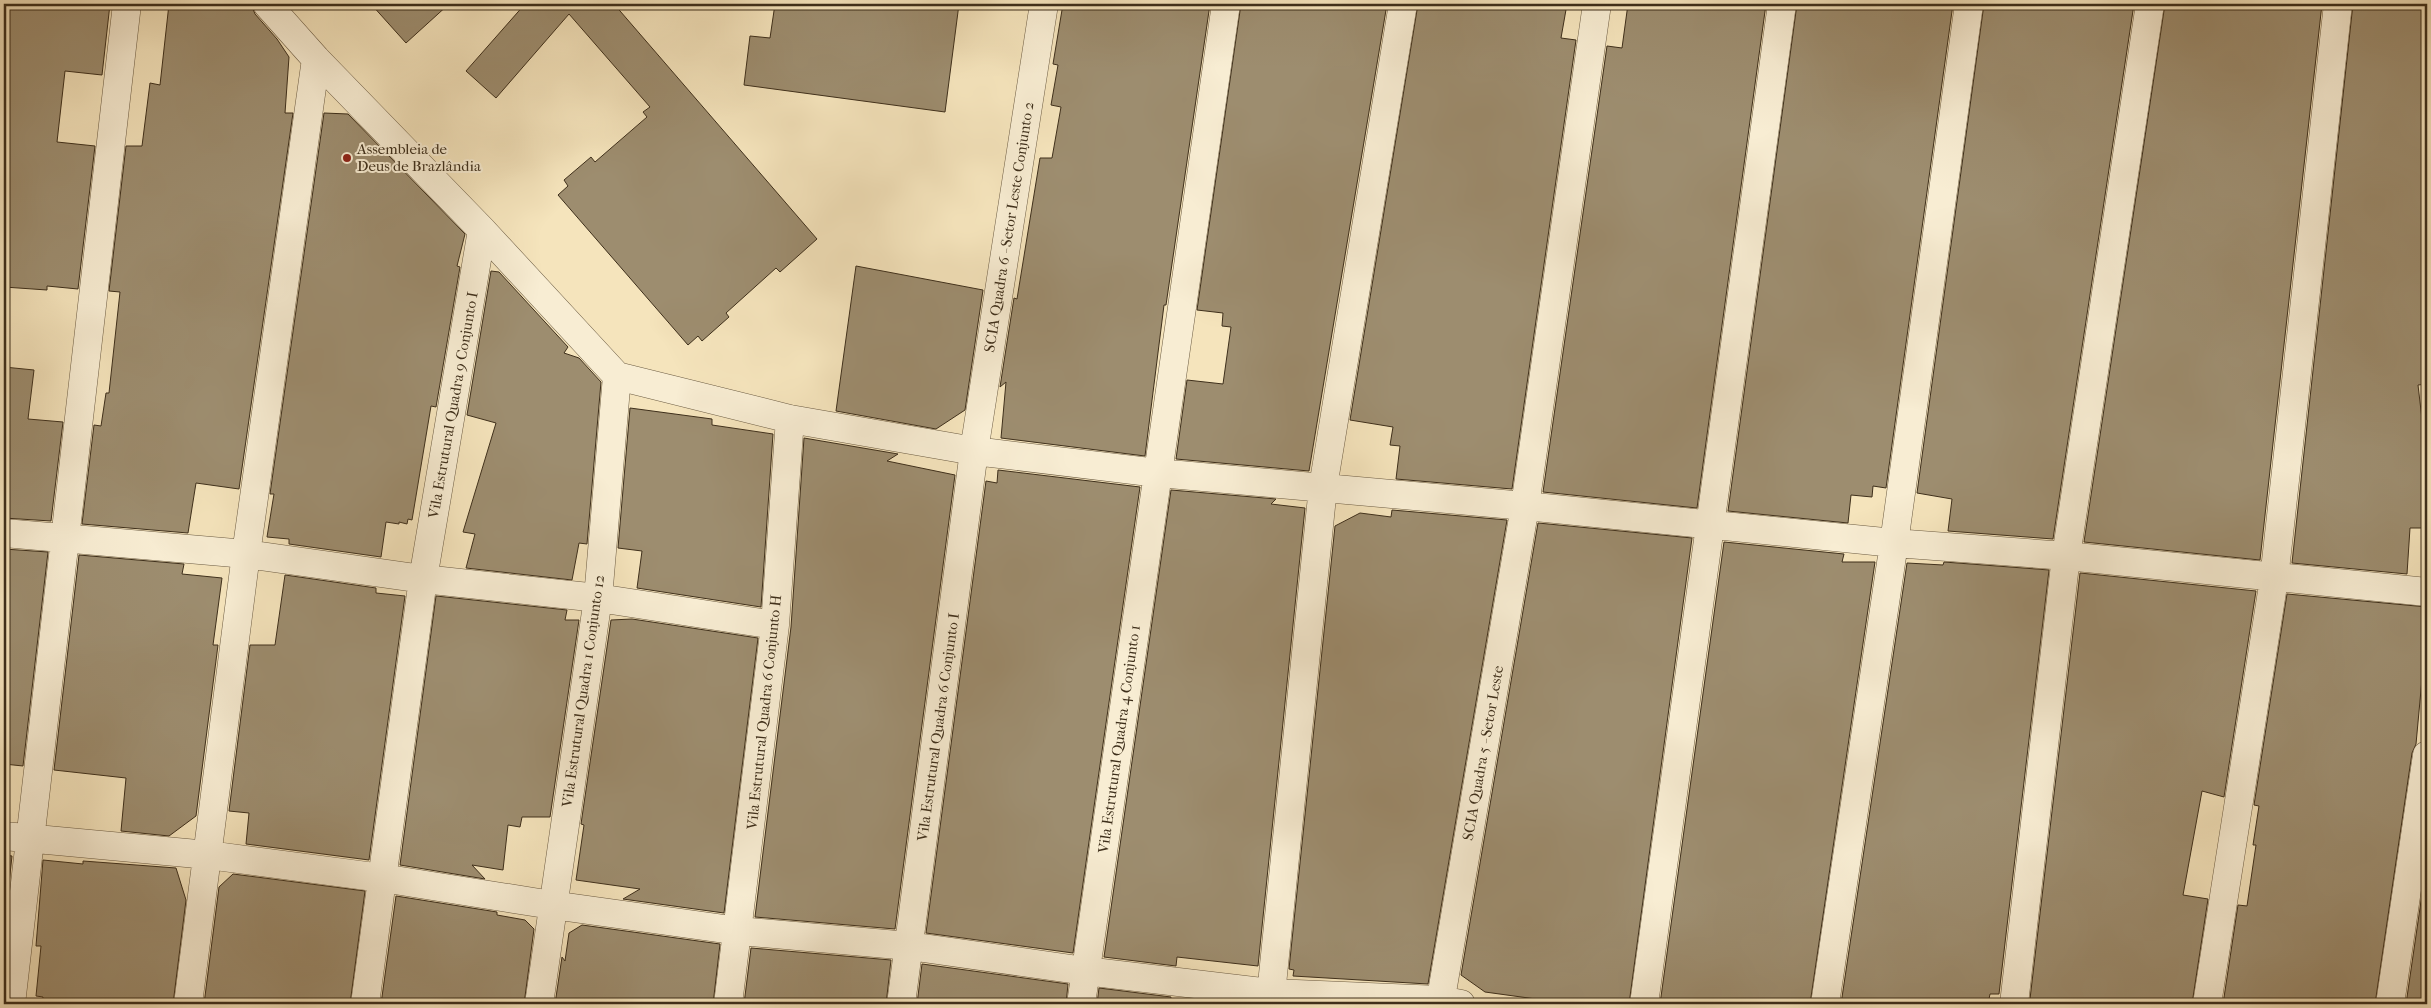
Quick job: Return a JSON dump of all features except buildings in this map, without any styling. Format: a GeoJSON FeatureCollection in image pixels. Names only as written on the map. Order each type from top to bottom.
{"type":"FeatureCollection","features":[{"type":"Feature","properties":{"kind":"street"},"geometry":{"type":"LineString","coordinates":[[11,1004],[32,838],[127,4]]}},
{"type":"Feature","properties":{"kind":"street"},"geometry":{"type":"LineString","coordinates":[[267,4],[316,59],[482,230],[617,376],[790,419],[974,450],[1158,473],[1525,506],[1894,543],[2066,556],[2274,579],[2427,592]]}},
{"type":"Feature","properties":{"kind":"street","name":"SCIA Quadra 6 - Setor Leste Conjunto 2"},"geometry":{"type":"LineString","coordinates":[[974,450],[1044,4]]}},
{"type":"Feature","properties":{"kind":"street","name":"Vila Estrutural Quadra 4 Conjunto 1"},"geometry":{"type":"LineString","coordinates":[[1081,1004],[1226,4]]}},
{"type":"Feature","properties":{"kind":"street"},"geometry":{"type":"LineString","coordinates":[[1271,999],[1323,487],[1403,4]]}},
{"type":"Feature","properties":{"kind":"street","name":"SCIA Quadra 5 - Setor Leste"},"geometry":{"type":"LineString","coordinates":[[1447,1003],[1525,506],[1598,4]]}},
{"type":"Feature","properties":{"kind":"street"},"geometry":{"type":"LineString","coordinates":[[1644,1004],[1712,525],[1782,4]]}},
{"type":"Feature","properties":{"kind":"street"},"geometry":{"type":"LineString","coordinates":[[1824,1004],[1894,543],[1969,4]]}},
{"type":"Feature","properties":{"kind":"street"},"geometry":{"type":"LineString","coordinates":[[2014,1004],[2066,556],[2150,4]]}},
{"type":"Feature","properties":{"kind":"street"},"geometry":{"type":"LineString","coordinates":[[2207,1004],[2274,579],[2338,4]]}},
{"type":"Feature","properties":{"kind":"street"},"geometry":{"type":"LineString","coordinates":[[188,1004],[246,554],[316,59]]}},
{"type":"Feature","properties":{"kind":"street","name":"Vila Estrutural Quadra 9 Conjunto I"},"geometry":{"type":"LineString","coordinates":[[365,1004],[423,579],[482,230]]}},
{"type":"Feature","properties":{"kind":"street","name":"Vila Estrutural Quadra 1 Conjunto 12"},"geometry":{"type":"LineString","coordinates":[[539,1004],[598,598],[617,376]]}},
{"type":"Feature","properties":{"kind":"street","name":"Vila Estrutural Quadra 6 Conjunto H"},"geometry":{"type":"LineString","coordinates":[[728,1004],[739,931],[775,625],[790,419]]}},
{"type":"Feature","properties":{"kind":"street","name":"Vila Estrutural Quadra 6 Conjunto I"},"geometry":{"type":"LineString","coordinates":[[901,1004],[974,450]]}},
{"type":"Feature","properties":{"kind":"street"},"geometry":{"type":"LineString","coordinates":[[4,533],[246,554],[423,579],[598,598],[775,625]]}},
{"type":"Feature","properties":{"kind":"street"},"geometry":{"type":"LineString","coordinates":[[2390,1004],[2427,755]]}},
{"type":"Feature","properties":{"kind":"street"},"geometry":{"type":"LineString","coordinates":[[4,836],[208,855],[382,878],[552,905],[739,931],[909,946],[1271,999],[1447,1003]]}},
{"type":"Feature","properties":{"kind":"place","name":"Assembleia de Deus de Brazlândia"},"geometry":{"type":"Point","coordinates":[347,158]}}]}
